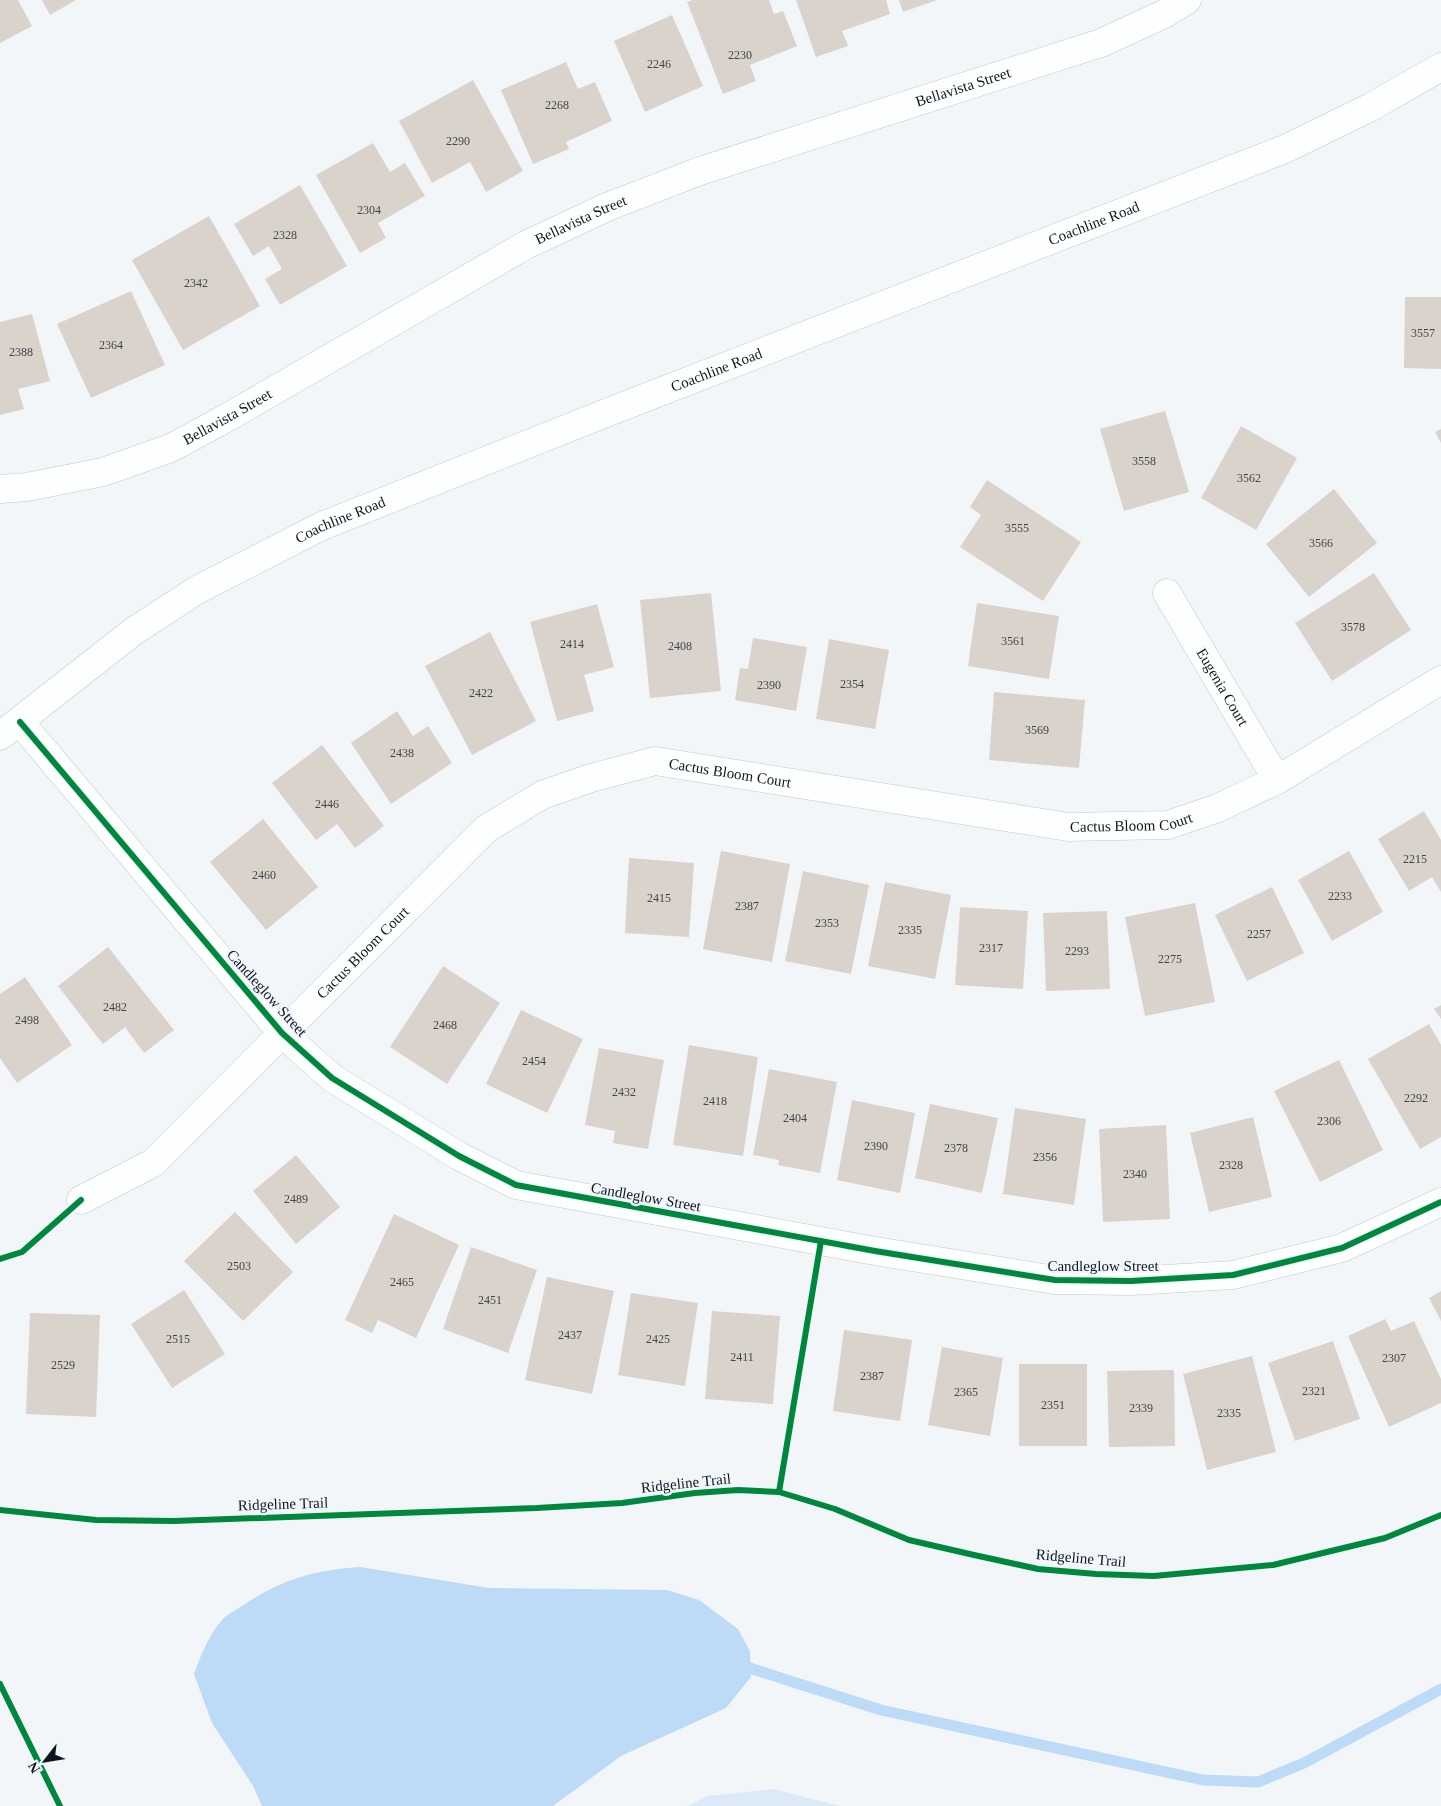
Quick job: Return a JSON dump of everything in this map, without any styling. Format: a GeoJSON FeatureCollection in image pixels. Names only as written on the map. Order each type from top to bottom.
{"type":"FeatureCollection","features":[{"type":"Feature","properties":{"kind":"street","name":"Bellavista Street"},"geometry":{"type":"LineString","coordinates":[[0,489],[27,487],[103,472],[171,448],[228,418],[526,245],[608,207],[700,171],[1101,42],[1164,14],[1187,0]]}},
{"type":"Feature","properties":{"kind":"street","name":"Coachline Road"},"geometry":{"type":"LineString","coordinates":[[0,750],[10,730],[78,673],[127,636],[197,590],[322,526],[611,411],[1285,149],[1371,108],[1441,67]]}},
{"type":"Feature","properties":{"kind":"street","name":"Eugenia Court"},"geometry":{"type":"LineString","coordinates":[[1168,593],[1277,780]]}},
{"type":"Feature","properties":{"kind":"street","name":"Cactus Bloom Court"},"geometry":{"type":"LineString","coordinates":[[81,1200],[153,1163],[486,829],[542,795],[591,778],[656,761],[1068,827],[1168,825],[1218,808],[1277,780],[1441,680]]}},
{"type":"Feature","properties":{"kind":"street","name":"Candleglow Street"},"geometry":{"type":"LineString","coordinates":[[10,730],[282,1033],[332,1078],[459,1156],[516,1185],[876,1251],[1055,1280],[1131,1281],[1234,1275],[1342,1248],[1441,1202]]}},
{"type":"Feature","properties":{"kind":"shaded area"},"geometry":{"type":"Polygon","coordinates":[[[773,1789],[840,1806],[687,1806],[708,1796],[773,1789]]]}},
{"type":"Feature","properties":{"kind":"water"},"geometry":{"type":"Polygon","coordinates":[[[360,1567],[489,1588],[667,1590],[699,1600],[738,1629],[750,1651],[751,1677],[726,1708],[621,1756],[553,1806],[262,1806],[253,1786],[212,1723],[194,1674],[218,1625],[223,1619],[256,1597],[270,1589],[298,1578],[343,1568],[360,1567]]]}},
{"type":"Feature","properties":{"kind":"building"},"geometry":{"type":"Polygon","coordinates":[[[0,0],[18,0],[32,26],[0,43],[0,0]]]}},
{"type":"Feature","properties":{"kind":"building"},"geometry":{"type":"Polygon","coordinates":[[[42,0],[76,0],[50,15],[42,0]]]}},
{"type":"Feature","properties":{"kind":"building"},"geometry":{"type":"Polygon","coordinates":[[[692,0],[769,0],[774,14],[783,11],[797,46],[750,65],[756,81],[723,94],[687,2],[692,0]]]}},
{"type":"Feature","properties":{"kind":"building"},"geometry":{"type":"Polygon","coordinates":[[[796,0],[886,0],[890,14],[842,31],[848,46],[816,57],[796,0]]]}},
{"type":"Feature","properties":{"kind":"building"},"geometry":{"type":"Polygon","coordinates":[[[899,0],[937,0],[903,12],[899,0]]]}},
{"type":"Feature","properties":{"kind":"building"},"geometry":{"type":"Polygon","coordinates":[[[672,15],[703,86],[645,112],[614,41],[672,15]]]}},
{"type":"Feature","properties":{"kind":"building"},"geometry":{"type":"Polygon","coordinates":[[[566,62],[578,89],[595,82],[612,121],[566,142],[569,149],[533,164],[501,90],[566,62]]]}},
{"type":"Feature","properties":{"kind":"building"},"geometry":{"type":"Polygon","coordinates":[[[473,80],[523,171],[486,192],[470,162],[432,183],[399,121],[473,80]]]}},
{"type":"Feature","properties":{"kind":"building"},"geometry":{"type":"Polygon","coordinates":[[[373,143],[390,172],[405,163],[425,196],[378,223],[386,238],[360,253],[316,175],[373,143]]]}},
{"type":"Feature","properties":{"kind":"building"},"geometry":{"type":"Polygon","coordinates":[[[300,185],[347,266],[280,305],[265,279],[282,269],[269,246],[253,256],[234,224],[300,185]]]}},
{"type":"Feature","properties":{"kind":"building"},"geometry":{"type":"Polygon","coordinates":[[[209,216],[260,306],[183,350],[132,260],[209,216]]]}},
{"type":"Feature","properties":{"kind":"building"},"geometry":{"type":"Polygon","coordinates":[[[131,291],[165,365],[91,398],[57,324],[131,291]]]}},
{"type":"Feature","properties":{"kind":"building"},"geometry":{"type":"Polygon","coordinates":[[[1405,297],[1441,297],[1441,369],[1404,368],[1405,297]]]}},
{"type":"Feature","properties":{"kind":"building"},"geometry":{"type":"Polygon","coordinates":[[[32,314],[50,381],[18,389],[24,409],[0,415],[0,322],[32,314]]]}},
{"type":"Feature","properties":{"kind":"building"},"geometry":{"type":"Polygon","coordinates":[[[1165,411],[1189,492],[1124,511],[1100,429],[1165,411]]]}},
{"type":"Feature","properties":{"kind":"building"},"geometry":{"type":"Polygon","coordinates":[[[1241,426],[1297,458],[1256,530],[1201,498],[1241,426]]]}},
{"type":"Feature","properties":{"kind":"building"},"geometry":{"type":"Polygon","coordinates":[[[1441,429],[1441,443],[1435,432],[1441,429]]]}},
{"type":"Feature","properties":{"kind":"building"},"geometry":{"type":"Polygon","coordinates":[[[987,480],[1081,542],[1043,601],[960,547],[981,515],[970,507],[987,480]]]}},
{"type":"Feature","properties":{"kind":"building"},"geometry":{"type":"Polygon","coordinates":[[[1334,489],[1377,543],[1309,597],[1266,544],[1334,489]]]}},
{"type":"Feature","properties":{"kind":"building"},"geometry":{"type":"Polygon","coordinates":[[[1374,573],[1411,630],[1332,681],[1295,623],[1374,573]]]}},
{"type":"Feature","properties":{"kind":"building"},"geometry":{"type":"Polygon","coordinates":[[[711,593],[721,691],[650,698],[640,600],[711,593]]]}},
{"type":"Feature","properties":{"kind":"building"},"geometry":{"type":"Polygon","coordinates":[[[977,603],[1059,616],[1049,679],[968,666],[977,603]]]}},
{"type":"Feature","properties":{"kind":"building"},"geometry":{"type":"Polygon","coordinates":[[[597,604],[614,667],[584,675],[594,711],[557,721],[530,622],[597,604]]]}},
{"type":"Feature","properties":{"kind":"building"},"geometry":{"type":"Polygon","coordinates":[[[490,632],[536,721],[472,755],[425,666],[490,632]]]}},
{"type":"Feature","properties":{"kind":"building"},"geometry":{"type":"Polygon","coordinates":[[[753,638],[807,647],[796,711],[735,700],[740,668],[748,669],[753,638]]]}},
{"type":"Feature","properties":{"kind":"building"},"geometry":{"type":"Polygon","coordinates":[[[829,639],[889,650],[875,729],[816,719],[829,639]]]}},
{"type":"Feature","properties":{"kind":"building"},"geometry":{"type":"Polygon","coordinates":[[[994,692],[1085,700],[1079,768],[989,760],[994,692]]]}},
{"type":"Feature","properties":{"kind":"building"},"geometry":{"type":"Polygon","coordinates":[[[397,711],[413,736],[428,726],[452,763],[391,804],[351,743],[397,711]]]}},
{"type":"Feature","properties":{"kind":"building"},"geometry":{"type":"Polygon","coordinates":[[[322,745],[384,826],[355,848],[337,824],[316,840],[272,783],[322,745]]]}},
{"type":"Feature","properties":{"kind":"building"},"geometry":{"type":"Polygon","coordinates":[[[1424,811],[1441,840],[1441,892],[1432,877],[1409,891],[1378,839],[1424,811]]]}},
{"type":"Feature","properties":{"kind":"building"},"geometry":{"type":"Polygon","coordinates":[[[263,819],[318,887],[266,930],[210,862],[263,819]]]}},
{"type":"Feature","properties":{"kind":"building"},"geometry":{"type":"Polygon","coordinates":[[[721,851],[790,864],[772,962],[703,949],[721,851]]]}},
{"type":"Feature","properties":{"kind":"building"},"geometry":{"type":"Polygon","coordinates":[[[1349,851],[1383,912],[1332,941],[1298,880],[1349,851]]]}},
{"type":"Feature","properties":{"kind":"building"},"geometry":{"type":"Polygon","coordinates":[[[629,858],[694,863],[689,937],[625,933],[629,858]]]}},
{"type":"Feature","properties":{"kind":"building"},"geometry":{"type":"Polygon","coordinates":[[[803,871],[869,885],[851,974],[785,961],[803,871]]]}},
{"type":"Feature","properties":{"kind":"building"},"geometry":{"type":"Polygon","coordinates":[[[885,882],[951,895],[935,979],[868,966],[885,882]]]}},
{"type":"Feature","properties":{"kind":"building"},"geometry":{"type":"Polygon","coordinates":[[[1272,887],[1304,953],[1247,981],[1215,915],[1272,887]]]}},
{"type":"Feature","properties":{"kind":"building"},"geometry":{"type":"Polygon","coordinates":[[[1195,903],[1215,1002],[1145,1016],[1125,917],[1195,903]]]}},
{"type":"Feature","properties":{"kind":"building"},"geometry":{"type":"Polygon","coordinates":[[[960,907],[1028,911],[1023,989],[955,985],[960,907]]]}},
{"type":"Feature","properties":{"kind":"building"},"geometry":{"type":"Polygon","coordinates":[[[1107,911],[1110,989],[1046,991],[1043,913],[1107,911]]]}},
{"type":"Feature","properties":{"kind":"building"},"geometry":{"type":"Polygon","coordinates":[[[108,947],[174,1030],[144,1053],[125,1027],[103,1044],[58,986],[108,947]]]}},
{"type":"Feature","properties":{"kind":"building"},"geometry":{"type":"Polygon","coordinates":[[[443,966],[500,1003],[447,1084],[390,1047],[443,966]]]}},
{"type":"Feature","properties":{"kind":"building"},"geometry":{"type":"Polygon","coordinates":[[[25,977],[72,1045],[17,1083],[0,1058],[0,994],[25,977]]]}},
{"type":"Feature","properties":{"kind":"building"},"geometry":{"type":"Polygon","coordinates":[[[1441,1005],[1441,1019],[1434,1009],[1441,1005]]]}},
{"type":"Feature","properties":{"kind":"building"},"geometry":{"type":"Polygon","coordinates":[[[521,1010],[583,1039],[547,1113],[486,1084],[521,1010]]]}},
{"type":"Feature","properties":{"kind":"building"},"geometry":{"type":"Polygon","coordinates":[[[1429,1024],[1441,1045],[1441,1137],[1420,1149],[1368,1059],[1429,1024]]]}},
{"type":"Feature","properties":{"kind":"building"},"geometry":{"type":"Polygon","coordinates":[[[689,1045],[758,1057],[743,1156],[673,1145],[689,1045]]]}},
{"type":"Feature","properties":{"kind":"building"},"geometry":{"type":"Polygon","coordinates":[[[599,1048],[664,1060],[648,1149],[613,1143],[615,1131],[585,1125],[599,1048]]]}},
{"type":"Feature","properties":{"kind":"building"},"geometry":{"type":"Polygon","coordinates":[[[1339,1060],[1383,1150],[1320,1182],[1274,1091],[1339,1060]]]}},
{"type":"Feature","properties":{"kind":"building"},"geometry":{"type":"Polygon","coordinates":[[[769,1069],[837,1082],[820,1173],[778,1165],[779,1160],[753,1155],[769,1069]]]}},
{"type":"Feature","properties":{"kind":"building"},"geometry":{"type":"Polygon","coordinates":[[[852,1100],[915,1113],[900,1193],[837,1180],[852,1100]]]}},
{"type":"Feature","properties":{"kind":"building"},"geometry":{"type":"Polygon","coordinates":[[[930,1104],[998,1118],[982,1193],[915,1178],[930,1104]]]}},
{"type":"Feature","properties":{"kind":"building"},"geometry":{"type":"Polygon","coordinates":[[[1015,1108],[1086,1119],[1074,1205],[1003,1194],[1015,1108]]]}},
{"type":"Feature","properties":{"kind":"building"},"geometry":{"type":"Polygon","coordinates":[[[1253,1117],[1272,1197],[1209,1212],[1190,1133],[1253,1117]]]}},
{"type":"Feature","properties":{"kind":"building"},"geometry":{"type":"Polygon","coordinates":[[[1166,1125],[1170,1219],[1103,1222],[1099,1129],[1166,1125]]]}},
{"type":"Feature","properties":{"kind":"building"},"geometry":{"type":"Polygon","coordinates":[[[296,1155],[340,1207],[296,1244],[253,1191],[296,1155]]]}},
{"type":"Feature","properties":{"kind":"building"},"geometry":{"type":"Polygon","coordinates":[[[235,1212],[293,1272],[243,1321],[184,1261],[235,1212]]]}},
{"type":"Feature","properties":{"kind":"building"},"geometry":{"type":"Polygon","coordinates":[[[394,1214],[459,1245],[416,1338],[378,1320],[372,1333],[345,1320],[394,1214]]]}},
{"type":"Feature","properties":{"kind":"building"},"geometry":{"type":"Polygon","coordinates":[[[471,1247],[537,1270],[508,1353],[443,1329],[471,1247]]]}},
{"type":"Feature","properties":{"kind":"building"},"geometry":{"type":"Polygon","coordinates":[[[547,1277],[614,1291],[592,1394],[525,1380],[547,1277]]]}},
{"type":"Feature","properties":{"kind":"building"},"geometry":{"type":"Polygon","coordinates":[[[184,1290],[225,1354],[172,1388],[131,1324],[184,1290]]]}},
{"type":"Feature","properties":{"kind":"building"},"geometry":{"type":"Polygon","coordinates":[[[1441,1291],[1441,1321],[1429,1298],[1441,1291]]]}},
{"type":"Feature","properties":{"kind":"building"},"geometry":{"type":"Polygon","coordinates":[[[631,1293],[698,1303],[685,1386],[618,1375],[631,1293]]]}},
{"type":"Feature","properties":{"kind":"building"},"geometry":{"type":"Polygon","coordinates":[[[712,1311],[780,1316],[773,1404],[705,1399],[712,1311]]]}},
{"type":"Feature","properties":{"kind":"building"},"geometry":{"type":"Polygon","coordinates":[[[30,1313],[100,1315],[96,1417],[26,1414],[30,1313]]]}},
{"type":"Feature","properties":{"kind":"building"},"geometry":{"type":"Polygon","coordinates":[[[1385,1319],[1391,1331],[1414,1321],[1441,1379],[1441,1403],[1389,1427],[1348,1336],[1385,1319]]]}},
{"type":"Feature","properties":{"kind":"building"},"geometry":{"type":"Polygon","coordinates":[[[844,1330],[912,1340],[900,1421],[833,1411],[844,1330]]]}},
{"type":"Feature","properties":{"kind":"building"},"geometry":{"type":"Polygon","coordinates":[[[1333,1341],[1360,1419],[1295,1441],[1268,1363],[1333,1341]]]}},
{"type":"Feature","properties":{"kind":"building"},"geometry":{"type":"Polygon","coordinates":[[[942,1347],[1003,1358],[990,1436],[928,1425],[942,1347]]]}},
{"type":"Feature","properties":{"kind":"building"},"geometry":{"type":"Polygon","coordinates":[[[1252,1356],[1276,1452],[1207,1470],[1183,1374],[1252,1356]]]}},
{"type":"Feature","properties":{"kind":"building"},"geometry":{"type":"Polygon","coordinates":[[[1019,1364],[1087,1364],[1087,1446],[1019,1446],[1019,1364]]]}},
{"type":"Feature","properties":{"kind":"building"},"geometry":{"type":"Polygon","coordinates":[[[1174,1370],[1175,1446],[1109,1447],[1107,1371],[1174,1370]]]}},
{"type":"Feature","properties":{"kind":"waterway"},"geometry":{"type":"LineString","coordinates":[[737,1664],[881,1710],[1203,1780],[1258,1782],[1304,1763],[1441,1689]]}},
{"type":"Feature","properties":{"kind":"cycle path"},"geometry":{"type":"LineString","coordinates":[[20,722],[282,1033],[332,1078],[459,1156],[516,1185],[875,1251],[1055,1280],[1131,1281],[1233,1275],[1342,1248],[1441,1202]]}},
{"type":"Feature","properties":{"kind":"cycle path"},"geometry":{"type":"LineString","coordinates":[[0,1259],[22,1252],[81,1200]]}},
{"type":"Feature","properties":{"kind":"cycle path"},"geometry":{"type":"LineString","coordinates":[[779,1492],[821,1241]]}},
{"type":"Feature","properties":{"kind":"cycle path","name":"Ridgeline Trail"},"geometry":{"type":"LineString","coordinates":[[0,1510],[96,1520],[174,1521],[537,1508],[622,1503],[695,1493],[738,1490],[779,1492],[835,1509],[909,1540],[974,1555],[1038,1569],[1154,1576],[1273,1565],[1385,1538],[1441,1515]]}},
{"type":"Feature","properties":{"kind":"cycle path"},"geometry":{"type":"LineString","coordinates":[[0,1684],[60,1806]]}}]}
